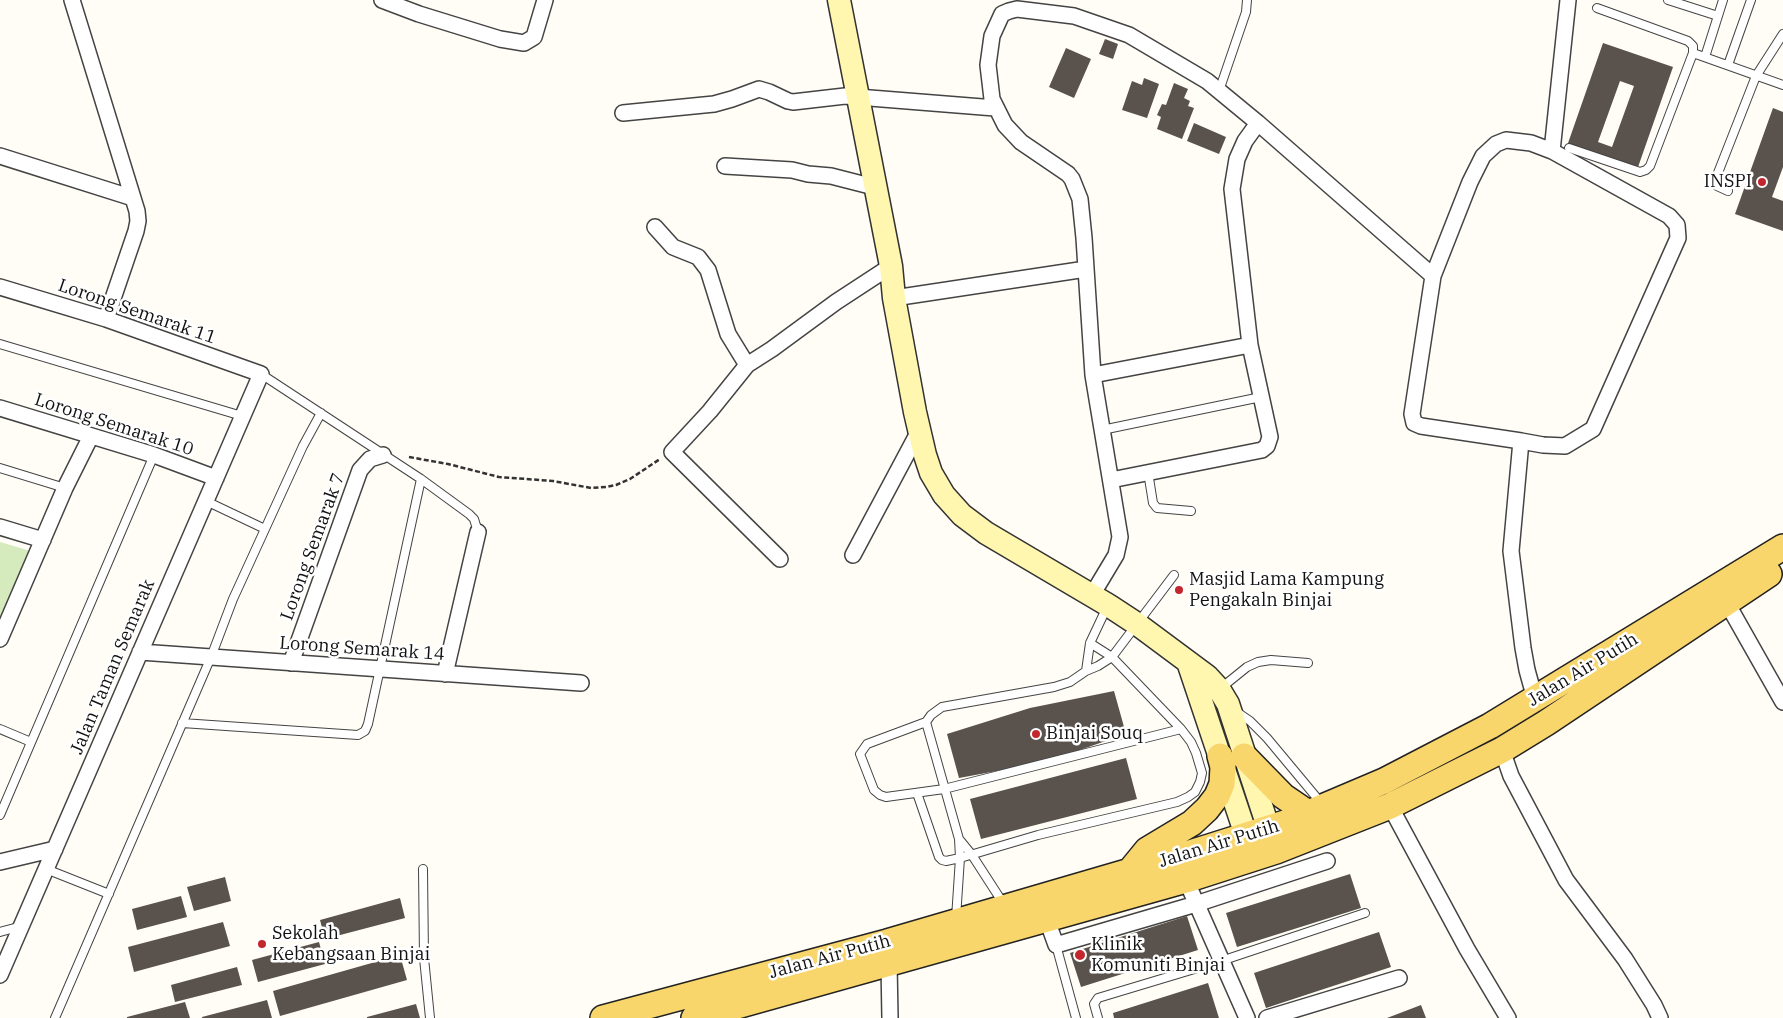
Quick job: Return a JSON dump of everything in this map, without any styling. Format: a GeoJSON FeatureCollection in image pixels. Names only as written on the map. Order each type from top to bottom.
{"type":"FeatureCollection","features":[{"type":"Feature","properties":{"kind":"main road","name":"Jalan Air Putih"},"geometry":{"type":"LineString","coordinates":[[704,1017],[1186,880],[1261,843],[1316,810],[1384,781],[1490,726],[1783,547]]}},
{"type":"Feature","properties":{"kind":"main road","name":"Jalan Air Putih"},"geometry":{"type":"LineString","coordinates":[[603,1018],[956,922],[1129,872],[1261,843],[1390,806],[1502,750],[1563,712],[1783,564]]}},
{"type":"Feature","properties":{"kind":"main road"},"geometry":{"type":"LineString","coordinates":[[1129,872],[1147,850],[1192,823],[1207,809],[1217,796],[1222,784],[1223,767],[1220,756]]}},
{"type":"Feature","properties":{"kind":"main road"},"geometry":{"type":"LineString","coordinates":[[1244,756],[1283,796],[1316,810]]}},
{"type":"Feature","properties":{"kind":"street"},"geometry":{"type":"LineString","coordinates":[[72,0],[133,198],[138,221],[106,319]]}},
{"type":"Feature","properties":{"kind":"street"},"geometry":{"type":"LineString","coordinates":[[382,0],[419,14],[500,39],[524,43],[534,37],[545,0]]}},
{"type":"Feature","properties":{"kind":"street"},"geometry":{"type":"LineString","coordinates":[[839,0],[874,187],[891,266],[894,298],[919,431],[931,473],[944,496],[962,514],[986,533],[1100,600],[1207,676],[1223,697],[1244,756],[1261,843]]}},
{"type":"Feature","properties":{"kind":"street"},"geometry":{"type":"LineString","coordinates":[[1552,151],[1566,2]]}},
{"type":"Feature","properties":{"kind":"street"},"geometry":{"type":"LineString","coordinates":[[1100,600],[1116,555],[1120,537],[1092,375],[1080,199],[1072,179],[1062,169],[1021,142],[1005,125],[995,108],[992,100],[988,65],[992,36],[1002,14],[1009,10],[1017,9],[1074,16],[1129,35],[1207,81],[1258,123],[1433,276]]}},
{"type":"Feature","properties":{"kind":"street"},"geometry":{"type":"LineString","coordinates":[[623,113],[714,104],[732,100],[759,90],[793,102],[844,96],[995,108]]}},
{"type":"Feature","properties":{"kind":"street"},"geometry":{"type":"LineString","coordinates":[[1111,480],[1262,450],[1267,446],[1270,437],[1250,345],[1232,189],[1237,159],[1245,141],[1258,123]]}},
{"type":"Feature","properties":{"kind":"street"},"geometry":{"type":"LineString","coordinates":[[1506,140],[1531,144],[1552,151],[1669,216],[1677,225],[1678,238],[1593,430],[1565,446],[1543,445],[1421,426],[1414,422],[1412,414],[1433,276],[1470,182],[1483,156],[1496,144],[1506,140]]}},
{"type":"Feature","properties":{"kind":"street"},"geometry":{"type":"LineString","coordinates":[[0,156],[133,198]]}},
{"type":"Feature","properties":{"kind":"street"},"geometry":{"type":"LineString","coordinates":[[725,166],[792,170],[808,174],[831,176],[874,187]]}},
{"type":"Feature","properties":{"kind":"street"},"geometry":{"type":"LineString","coordinates":[[655,227],[673,247],[698,257],[708,270],[728,334],[747,364]]}},
{"type":"Feature","properties":{"kind":"street"},"geometry":{"type":"LineString","coordinates":[[780,559],[672,452],[710,411],[747,364],[772,349],[836,302],[891,266]]}},
{"type":"Feature","properties":{"kind":"street"},"geometry":{"type":"LineString","coordinates":[[894,298],[1086,269]]}},
{"type":"Feature","properties":{"kind":"street","name":"Lorong Semarak 11"},"geometry":{"type":"LineString","coordinates":[[0,287],[106,319],[261,374]]}},
{"type":"Feature","properties":{"kind":"street"},"geometry":{"type":"LineString","coordinates":[[1092,375],[1250,345]]}},
{"type":"Feature","properties":{"kind":"street","name":"Jalan Taman Semarak"},"geometry":{"type":"LineString","coordinates":[[0,975],[261,374]]}},
{"type":"Feature","properties":{"kind":"street","name":"Lorong Semarak 10"},"geometry":{"type":"LineString","coordinates":[[0,408],[154,455],[216,478]]}},
{"type":"Feature","properties":{"kind":"street"},"geometry":{"type":"LineString","coordinates":[[853,555],[919,431]]}},
{"type":"Feature","properties":{"kind":"street"},"geometry":{"type":"LineString","coordinates":[[0,640],[66,488],[91,436]]}},
{"type":"Feature","properties":{"kind":"street"},"geometry":{"type":"LineString","coordinates":[[1521,441],[1511,551],[1523,648],[1535,699]]}},
{"type":"Feature","properties":{"kind":"street","name":"Lorong Semarak 7"},"geometry":{"type":"LineString","coordinates":[[291,663],[360,470],[370,459],[383,454]]}},
{"type":"Feature","properties":{"kind":"street"},"geometry":{"type":"LineString","coordinates":[[0,527],[43,540]]}},
{"type":"Feature","properties":{"kind":"street"},"geometry":{"type":"LineString","coordinates":[[445,674],[478,532]]}},
{"type":"Feature","properties":{"kind":"street"},"geometry":{"type":"LineString","coordinates":[[1727,603],[1783,702]]}},
{"type":"Feature","properties":{"kind":"street","name":"Lorong Semarak 14"},"geometry":{"type":"LineString","coordinates":[[140,652],[581,684]]}},
{"type":"Feature","properties":{"kind":"street"},"geometry":{"type":"LineString","coordinates":[[1188,662],[1220,756],[1261,843]]}},
{"type":"Feature","properties":{"kind":"street"},"geometry":{"type":"LineString","coordinates":[[1502,750],[1511,776],[1566,880],[1624,959],[1654,1005],[1660,1018]]}},
{"type":"Feature","properties":{"kind":"street"},"geometry":{"type":"LineString","coordinates":[[1390,806],[1467,949],[1508,1018]]}},
{"type":"Feature","properties":{"kind":"street"},"geometry":{"type":"LineString","coordinates":[[0,862],[55,849]]}},
{"type":"Feature","properties":{"kind":"street"},"geometry":{"type":"LineString","coordinates":[[1048,920],[1056,945],[1196,904],[1327,861]]}},
{"type":"Feature","properties":{"kind":"street"},"geometry":{"type":"LineString","coordinates":[[1186,880],[1247,1018]]}},
{"type":"Feature","properties":{"kind":"street"},"geometry":{"type":"LineString","coordinates":[[889,964],[890,1018]]}},
{"type":"Feature","properties":{"kind":"street"},"geometry":{"type":"LineString","coordinates":[[1267,1018],[1399,978]]}},
{"type":"Feature","properties":{"kind":"street"},"geometry":{"type":"LineString","coordinates":[[704,1017],[710,990]]}},
{"type":"Feature","properties":{"kind":"lane"},"geometry":{"type":"LineString","coordinates":[[1219,91],[1245,17],[1246,0]]}},
{"type":"Feature","properties":{"kind":"lane"},"geometry":{"type":"LineString","coordinates":[[1668,0],[1718,16]]}},
{"type":"Feature","properties":{"kind":"lane"},"geometry":{"type":"LineString","coordinates":[[1704,57],[1723,0]]}},
{"type":"Feature","properties":{"kind":"lane"},"geometry":{"type":"LineString","coordinates":[[1728,65],[1751,0]]}},
{"type":"Feature","properties":{"kind":"lane"},"geometry":{"type":"LineString","coordinates":[[1569,148],[1640,172],[1646,170],[1650,166],[1693,53],[1693,46],[1688,41],[1597,8]]}},
{"type":"Feature","properties":{"kind":"lane"},"geometry":{"type":"LineString","coordinates":[[1728,191],[1714,183],[1756,76],[1783,34]]}},
{"type":"Feature","properties":{"kind":"lane"},"geometry":{"type":"LineString","coordinates":[[1693,53],[1783,85]]}},
{"type":"Feature","properties":{"kind":"lane"},"geometry":{"type":"LineString","coordinates":[[0,344],[242,416]]}},
{"type":"Feature","properties":{"kind":"lane"},"geometry":{"type":"LineString","coordinates":[[261,374],[421,479],[469,514],[474,519],[478,532]]}},
{"type":"Feature","properties":{"kind":"lane"},"geometry":{"type":"LineString","coordinates":[[1102,430],[1261,396]]}},
{"type":"Feature","properties":{"kind":"lane"},"geometry":{"type":"LineString","coordinates":[[55,1018],[211,657],[233,599],[303,446],[321,413]]}},
{"type":"Feature","properties":{"kind":"lane"},"geometry":{"type":"LineString","coordinates":[[0,815],[154,455]]}},
{"type":"Feature","properties":{"kind":"lane"},"geometry":{"type":"LineString","coordinates":[[0,468],[66,488]]}},
{"type":"Feature","properties":{"kind":"lane"},"geometry":{"type":"LineString","coordinates":[[1148,472],[1153,503],[1157,508],[1191,511]]}},
{"type":"Feature","properties":{"kind":"lane"},"geometry":{"type":"LineString","coordinates":[[182,723],[358,735],[365,731],[421,479]]}},
{"type":"Feature","properties":{"kind":"lane"},"geometry":{"type":"LineString","coordinates":[[206,501],[265,529]]}},
{"type":"Feature","properties":{"kind":"lane"},"geometry":{"type":"LineString","coordinates":[[1174,574],[1112,657],[1098,666],[1086,671],[1070,682],[1054,687],[942,707],[931,715],[926,722],[867,744],[860,754],[874,790],[886,797],[944,789],[1181,729]]}},
{"type":"Feature","properties":{"kind":"lane"},"geometry":{"type":"LineString","coordinates":[[1086,671],[1090,642],[1100,600]]}},
{"type":"Feature","properties":{"kind":"lane"},"geometry":{"type":"LineString","coordinates":[[917,793],[939,857],[946,861],[1038,835],[1177,802],[1195,792],[1202,773],[1191,742],[1181,729],[1112,657],[1090,642]]}},
{"type":"Feature","properties":{"kind":"lane"},"geometry":{"type":"LineString","coordinates":[[1308,663],[1271,660],[1258,662],[1247,667],[1223,697],[1267,738],[1316,810]]}},
{"type":"Feature","properties":{"kind":"lane"},"geometry":{"type":"LineString","coordinates":[[926,722],[959,839],[960,858],[956,922]]}},
{"type":"Feature","properties":{"kind":"lane"},"geometry":{"type":"LineString","coordinates":[[0,729],[31,742]]}},
{"type":"Feature","properties":{"kind":"lane"},"geometry":{"type":"LineString","coordinates":[[959,839],[972,855],[1006,908]]}},
{"type":"Feature","properties":{"kind":"lane"},"geometry":{"type":"LineString","coordinates":[[46,868],[109,894]]}},
{"type":"Feature","properties":{"kind":"lane"},"geometry":{"type":"LineString","coordinates":[[423,870],[424,958],[430,1018]]}},
{"type":"Feature","properties":{"kind":"lane"},"geometry":{"type":"LineString","coordinates":[[1098,1018],[1094,1004],[1098,998],[1221,961],[1365,913]]}},
{"type":"Feature","properties":{"kind":"lane"},"geometry":{"type":"LineString","coordinates":[[0,932],[22,926]]}},
{"type":"Feature","properties":{"kind":"lane"},"geometry":{"type":"LineString","coordinates":[[1056,945],[1076,1018]]}},
{"type":"Feature","properties":{"kind":"path"},"geometry":{"type":"LineString","coordinates":[[383,454],[441,463],[499,477],[553,481],[591,488],[616,485],[630,479],[672,452]]}},
{"type":"Feature","properties":{"kind":"green space"},"geometry":{"type":"Polygon","coordinates":[[[0,542],[34,552],[0,632],[0,542]]]}},
{"type":"Feature","properties":{"kind":"building"},"geometry":{"type":"Polygon","coordinates":[[[1105,39],[1118,44],[1113,59],[1099,54],[1105,39]]]}},
{"type":"Feature","properties":{"kind":"building"},"geometry":{"type":"Polygon","coordinates":[[[1603,43],[1673,67],[1637,170],[1567,146],[1603,43]],[[1620,81],[1598,142],[1612,147],[1634,86],[1620,81]]]}},
{"type":"Feature","properties":{"kind":"building"},"geometry":{"type":"Polygon","coordinates":[[[1066,48],[1091,59],[1074,98],[1049,87],[1066,48]]]}},
{"type":"Feature","properties":{"kind":"building"},"geometry":{"type":"Polygon","coordinates":[[[1144,78],[1159,84],[1147,118],[1122,110],[1132,81],[1142,85],[1144,78]]]}},
{"type":"Feature","properties":{"kind":"building"},"geometry":{"type":"Polygon","coordinates":[[[1174,83],[1188,89],[1184,98],[1190,101],[1188,106],[1194,108],[1182,139],[1157,129],[1161,117],[1157,115],[1162,104],[1166,105],[1174,83]]]}},
{"type":"Feature","properties":{"kind":"building","name":"INSPI"},"geometry":{"type":"Polygon","coordinates":[[[1773,108],[1783,112],[1783,167],[1772,197],[1783,201],[1783,231],[1735,214],[1773,108]]]}},
{"type":"Feature","properties":{"kind":"building"},"geometry":{"type":"Polygon","coordinates":[[[1194,123],[1226,137],[1219,154],[1187,141],[1194,123]]]}},
{"type":"Feature","properties":{"kind":"building","name":"Binjai Souq"},"geometry":{"type":"Polygon","coordinates":[[[1114,691],[1126,734],[1045,762],[959,778],[947,734],[1030,708],[1114,691]]]}},
{"type":"Feature","properties":{"kind":"building"},"geometry":{"type":"Polygon","coordinates":[[[1126,758],[1137,799],[981,839],[970,799],[1126,758]]]}},
{"type":"Feature","properties":{"kind":"building"},"geometry":{"type":"Polygon","coordinates":[[[1350,874],[1361,908],[1237,947],[1226,913],[1350,874]]]}},
{"type":"Feature","properties":{"kind":"building"},"geometry":{"type":"Polygon","coordinates":[[[225,877],[231,901],[194,911],[187,887],[225,877]]]}},
{"type":"Feature","properties":{"kind":"building"},"geometry":{"type":"Polygon","coordinates":[[[181,896],[187,917],[137,930],[132,909],[181,896]]]}},
{"type":"Feature","properties":{"kind":"building"},"geometry":{"type":"Polygon","coordinates":[[[400,898],[405,918],[325,939],[320,920],[400,898]]]}},
{"type":"Feature","properties":{"kind":"building"},"geometry":{"type":"Polygon","coordinates":[[[1187,916],[1198,950],[1081,987],[1070,953],[1187,916]]]}},
{"type":"Feature","properties":{"kind":"building"},"geometry":{"type":"Polygon","coordinates":[[[223,922],[230,946],[134,972],[128,947],[223,922]]]}},
{"type":"Feature","properties":{"kind":"building"},"geometry":{"type":"Polygon","coordinates":[[[1379,932],[1391,967],[1266,1008],[1254,973],[1379,932]]]}},
{"type":"Feature","properties":{"kind":"building"},"geometry":{"type":"Polygon","coordinates":[[[319,942],[325,964],[258,982],[252,960],[319,942]]]}},
{"type":"Feature","properties":{"kind":"building"},"geometry":{"type":"Polygon","coordinates":[[[400,955],[407,980],[280,1016],[273,991],[400,955]]]}},
{"type":"Feature","properties":{"kind":"building"},"geometry":{"type":"Polygon","coordinates":[[[237,967],[242,985],[175,1002],[171,985],[237,967]]]}},
{"type":"Feature","properties":{"kind":"building"},"geometry":{"type":"Polygon","coordinates":[[[1208,983],[1219,1018],[1114,1018],[1113,1013],[1208,983]]]}},
{"type":"Feature","properties":{"kind":"building"},"geometry":{"type":"Polygon","coordinates":[[[267,1000],[272,1018],[202,1018],[202,1017],[267,1000]]]}},
{"type":"Feature","properties":{"kind":"building"},"geometry":{"type":"Polygon","coordinates":[[[185,1002],[190,1018],[127,1018],[127,1017],[185,1002]]]}},
{"type":"Feature","properties":{"kind":"building"},"geometry":{"type":"Polygon","coordinates":[[[416,1004],[420,1018],[367,1018],[367,1017],[416,1004]]]}},
{"type":"Feature","properties":{"kind":"building"},"geometry":{"type":"Polygon","coordinates":[[[1421,1005],[1426,1018],[1387,1018],[1421,1005]]]}},
{"type":"Feature","properties":{"kind":"place","name":"INSPI"},"geometry":{"type":"Point","coordinates":[1762,182]}},
{"type":"Feature","properties":{"kind":"place","name":"Masjid Lama Kampung Pengakaln Binjai"},"geometry":{"type":"Point","coordinates":[1179,590]}},
{"type":"Feature","properties":{"kind":"place","name":"Binjai Souq"},"geometry":{"type":"Point","coordinates":[1036,734]}},
{"type":"Feature","properties":{"kind":"place","name":"Sekolah Kebangsaan Binjai"},"geometry":{"type":"Point","coordinates":[262,944]}},
{"type":"Feature","properties":{"kind":"place","name":"Klinik Komuniti Binjai"},"geometry":{"type":"Point","coordinates":[1080,955]}}]}
